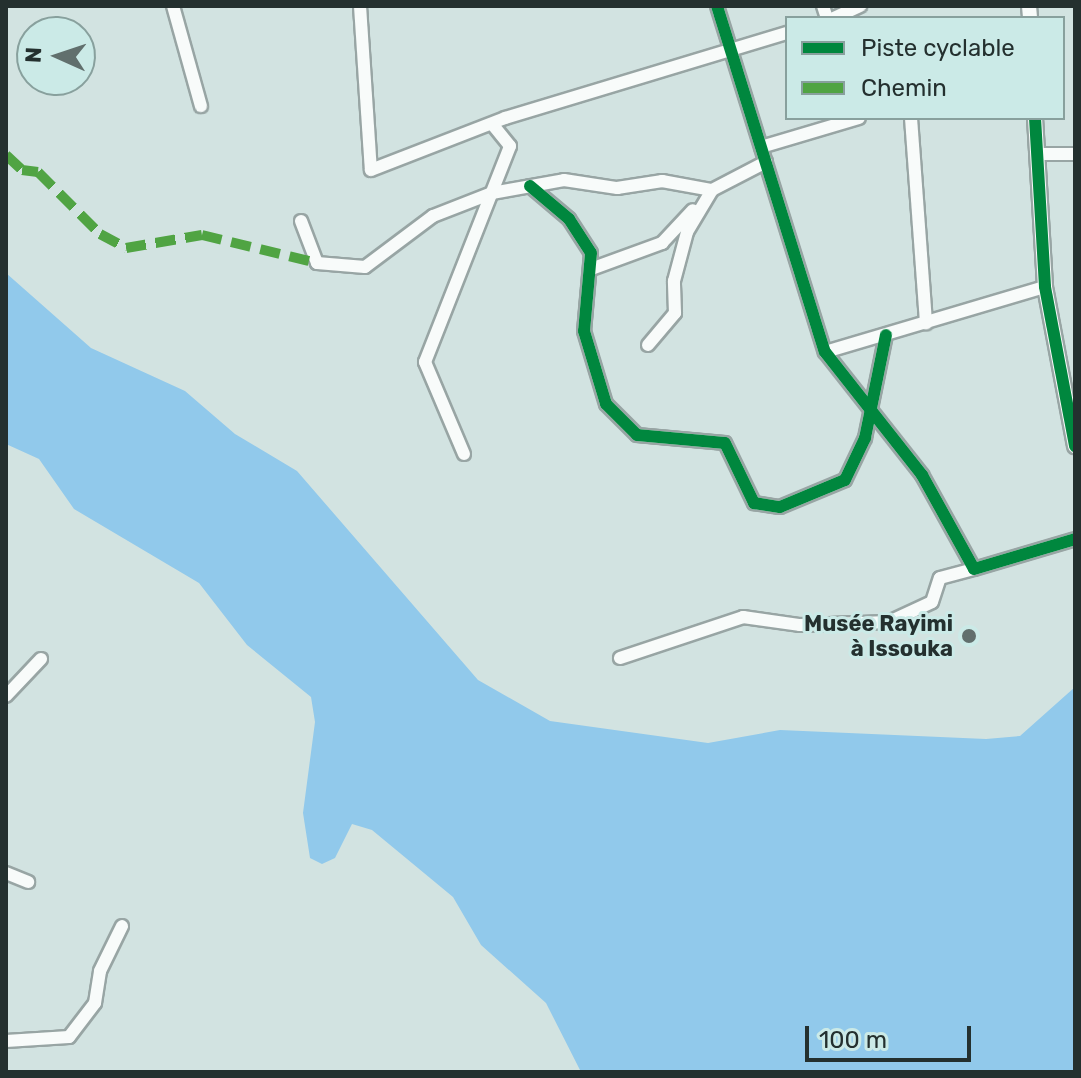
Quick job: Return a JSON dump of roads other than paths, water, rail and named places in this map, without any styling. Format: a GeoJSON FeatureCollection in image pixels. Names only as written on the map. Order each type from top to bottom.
{"type":"FeatureCollection","features":[{"type":"Feature","properties":{"kind":"street"},"geometry":{"type":"LineString","coordinates":[[173,6],[201,106]]}},
{"type":"Feature","properties":{"kind":"street"},"geometry":{"type":"LineString","coordinates":[[360,6],[371,170],[492,124],[785,34]]}},
{"type":"Feature","properties":{"kind":"street"},"geometry":{"type":"LineString","coordinates":[[717,6],[825,352],[922,475],[974,569]]}},
{"type":"Feature","properties":{"kind":"street"},"geometry":{"type":"LineString","coordinates":[[838,16],[860,6]]}},
{"type":"Feature","properties":{"kind":"street"},"geometry":{"type":"LineString","coordinates":[[761,147],[852,120]]}},
{"type":"Feature","properties":{"kind":"street"},"geometry":{"type":"LineString","coordinates":[[911,120],[926,323]]}},
{"type":"Feature","properties":{"kind":"street"},"geometry":{"type":"LineString","coordinates":[[1035,120],[1045,287],[1075,446]]}},
{"type":"Feature","properties":{"kind":"street"},"geometry":{"type":"LineString","coordinates":[[464,454],[425,362],[510,146],[492,124]]}},
{"type":"Feature","properties":{"kind":"street"},"geometry":{"type":"LineString","coordinates":[[1037,154],[1075,154]]}},
{"type":"Feature","properties":{"kind":"street"},"geometry":{"type":"LineString","coordinates":[[591,269],[662,243],[712,190],[766,162]]}},
{"type":"Feature","properties":{"kind":"street"},"geometry":{"type":"LineString","coordinates":[[301,221],[317,263],[365,267],[433,216],[492,193],[530,186],[662,181],[712,190]]}},
{"type":"Feature","properties":{"kind":"street"},"geometry":{"type":"LineString","coordinates":[[530,186],[569,219],[591,253],[584,331],[606,404],[637,435],[725,443],[754,503],[780,507],[845,480],[858,462],[886,335]]}},
{"type":"Feature","properties":{"kind":"street"},"geometry":{"type":"LineString","coordinates":[[648,345],[675,313],[674,281],[687,232],[712,190]]}},
{"type":"Feature","properties":{"kind":"street"},"geometry":{"type":"LineString","coordinates":[[825,352],[1045,287]]}},
{"type":"Feature","properties":{"kind":"street"},"geometry":{"type":"LineString","coordinates":[[620,658],[743,617],[800,625],[889,622],[932,602],[940,578],[1075,539]]}},
{"type":"Feature","properties":{"kind":"street"},"geometry":{"type":"LineString","coordinates":[[6,696],[41,659]]}},
{"type":"Feature","properties":{"kind":"street"},"geometry":{"type":"LineString","coordinates":[[6,873],[28,882]]}},
{"type":"Feature","properties":{"kind":"street"},"geometry":{"type":"LineString","coordinates":[[6,1041],[69,1037],[95,1003],[100,971],[122,926]]}},
{"type":"Feature","properties":{"kind":"water"},"geometry":{"type":"Polygon","coordinates":[[[6,273],[91,348],[185,391],[235,434],[297,471],[478,680],[550,721],[708,743],[780,730],[986,739],[1020,736],[1075,687],[1075,1072],[581,1072],[546,1003],[481,945],[453,897],[372,830],[352,824],[335,858],[322,864],[310,858],[303,813],[315,722],[311,697],[247,645],[199,583],[74,509],[39,459],[6,444],[6,273]]]}},
{"type":"Feature","properties":{"kind":"place","name":"Musée Rayimi à Issouka"},"geometry":{"type":"Point","coordinates":[969,636]}}]}
